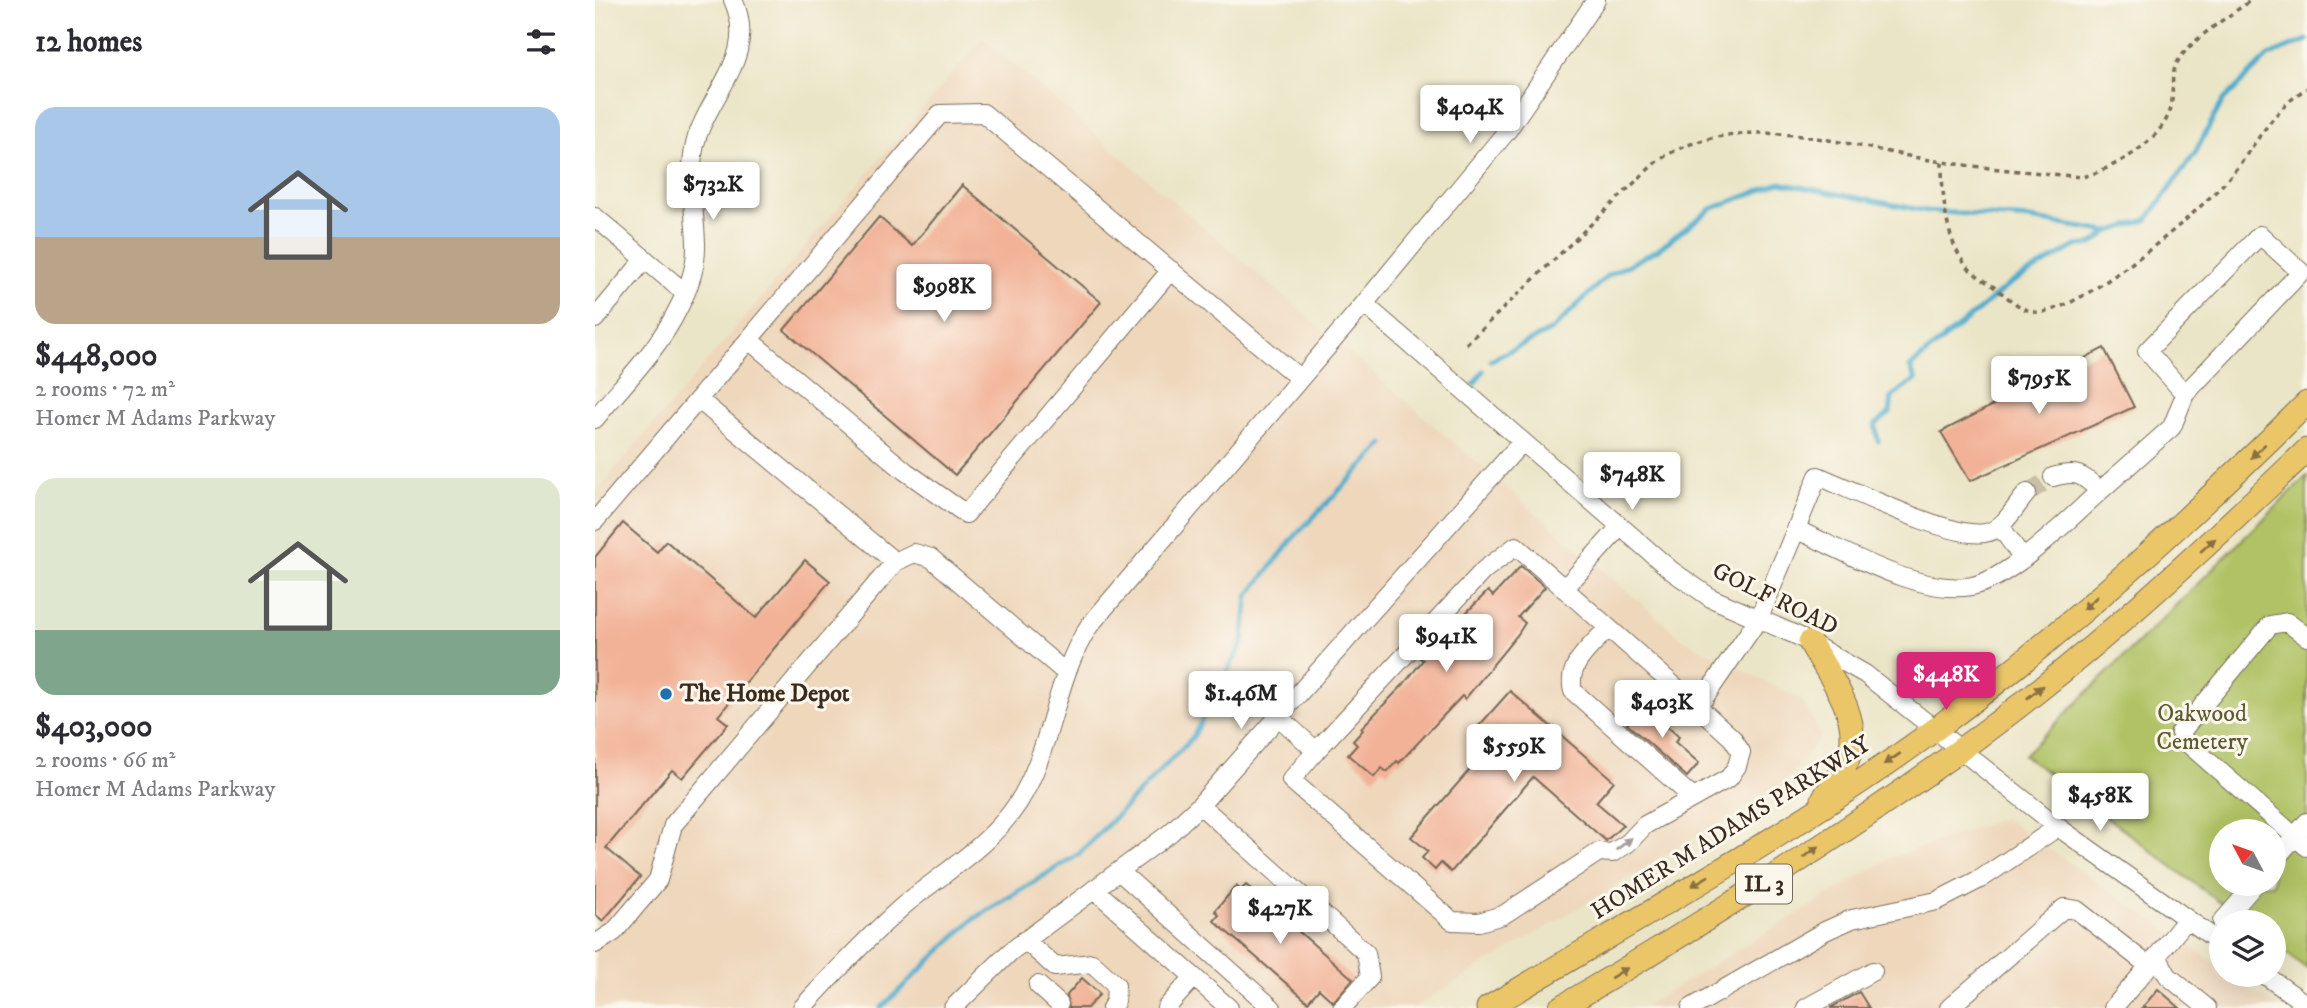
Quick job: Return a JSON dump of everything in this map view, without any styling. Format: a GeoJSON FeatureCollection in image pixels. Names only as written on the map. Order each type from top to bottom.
{"type":"FeatureCollection","features":[{"type":"Feature","properties":{"kind":"main road","name":"HOMER M ADAMS PARKWAY"},"geometry":{"type":"LineString","coordinates":[[1488,1008],[1814,812],[1936,729],[2036,652],[2257,452],[2307,403]]}},
{"type":"Feature","properties":{"kind":"main road","name":"IL 3"},"geometry":{"type":"LineString","coordinates":[[1560,1008],[1765,884],[1961,748],[2131,614],[2307,450]]}},
{"type":"Feature","properties":{"kind":"main road"},"geometry":{"type":"LineString","coordinates":[[1810,642],[1837,690],[1852,729],[1851,751],[1842,772],[1814,812]]}},
{"type":"Feature","properties":{"kind":"street"},"geometry":{"type":"LineString","coordinates":[[595,419],[661,339],[685,293],[696,260],[692,207],[697,139],[735,66],[740,48],[741,29],[733,0]]}},
{"type":"Feature","properties":{"kind":"street"},"geometry":{"type":"LineString","coordinates":[[802,1008],[895,914],[978,845],[1016,805],[1029,783],[1076,647],[1089,626],[1364,304],[1507,131],[1596,0]]}},
{"type":"Feature","properties":{"kind":"street"},"geometry":{"type":"LineString","coordinates":[[595,521],[940,114],[983,113],[1299,378]]}},
{"type":"Feature","properties":{"kind":"street"},"geometry":{"type":"LineString","coordinates":[[595,216],[685,293]]}},
{"type":"Feature","properties":{"kind":"street"},"geometry":{"type":"LineString","coordinates":[[1795,529],[1922,584],[1972,586],[2023,559],[2172,427],[2185,394],[2301,272],[2260,235],[2147,351],[2185,394]]}},
{"type":"Feature","properties":{"kind":"street"},"geometry":{"type":"LineString","coordinates":[[595,319],[646,259]]}},
{"type":"Feature","properties":{"kind":"street"},"geometry":{"type":"LineString","coordinates":[[749,340],[905,471],[966,513],[1171,270]]}},
{"type":"Feature","properties":{"kind":"street","name":"GOLF ROAD"},"geometry":{"type":"LineString","coordinates":[[1364,304],[1672,572],[1711,598],[1810,642],[1865,674],[2058,827],[2187,919],[2209,927]]}},
{"type":"Feature","properties":{"kind":"street"},"geometry":{"type":"LineString","coordinates":[[699,400],[895,562]]}},
{"type":"Feature","properties":{"kind":"street"},"geometry":{"type":"LineString","coordinates":[[953,1008],[1025,940],[1120,872],[1200,805],[1522,442]]}},
{"type":"Feature","properties":{"kind":"street"},"geometry":{"type":"LineString","coordinates":[[2053,477],[2070,472],[2084,477],[2100,491]]}},
{"type":"Feature","properties":{"kind":"street"},"geometry":{"type":"LineString","coordinates":[[1697,707],[1759,618],[1818,476],[1949,528],[1985,533],[2000,526],[2027,493]]}},
{"type":"Feature","properties":{"kind":"street"},"geometry":{"type":"LineString","coordinates":[[2000,526],[2023,559]]}},
{"type":"Feature","properties":{"kind":"street"},"geometry":{"type":"LineString","coordinates":[[1564,589],[1619,527]]}},
{"type":"Feature","properties":{"kind":"street"},"geometry":{"type":"LineString","coordinates":[[1516,546],[1608,628],[1732,738],[1741,752],[1737,766],[1729,778],[1645,825],[1629,843],[1612,853],[1599,852],[1503,915],[1479,922],[1452,921],[1291,780],[1484,570],[1516,546]]}},
{"type":"Feature","properties":{"kind":"street"},"geometry":{"type":"LineString","coordinates":[[595,944],[614,932],[658,880],[673,825],[895,562],[913,553],[931,558],[1066,673]]}},
{"type":"Feature","properties":{"kind":"street"},"geometry":{"type":"LineString","coordinates":[[2301,842],[2180,733],[2270,625],[2287,621],[2307,637]]}},
{"type":"Feature","properties":{"kind":"street"},"geometry":{"type":"LineString","coordinates":[[1608,628],[1573,667],[1570,678],[1573,691],[1693,798]]}},
{"type":"Feature","properties":{"kind":"street"},"geometry":{"type":"LineString","coordinates":[[1279,717],[1316,751]]}},
{"type":"Feature","properties":{"kind":"street"},"geometry":{"type":"LineString","coordinates":[[1200,805],[1366,953],[1370,977],[1342,1008]]}},
{"type":"Feature","properties":{"kind":"street"},"geometry":{"type":"LineString","coordinates":[[2286,853],[2301,842],[2307,822]]}},
{"type":"Feature","properties":{"kind":"street"},"geometry":{"type":"LineString","coordinates":[[1691,1008],[1852,919],[1937,901],[1982,878],[2058,827]]}},
{"type":"Feature","properties":{"kind":"street"},"geometry":{"type":"LineString","coordinates":[[1120,872],[1272,1008]]}},
{"type":"Feature","properties":{"kind":"street"},"geometry":{"type":"LineString","coordinates":[[1094,889],[1229,1008]]}},
{"type":"Feature","properties":{"kind":"street"},"geometry":{"type":"LineString","coordinates":[[2235,910],[2246,896]]}},
{"type":"Feature","properties":{"kind":"street"},"geometry":{"type":"LineString","coordinates":[[1949,1008],[2064,908],[2077,910],[2153,961],[2207,1008]]}},
{"type":"Feature","properties":{"kind":"street"},"geometry":{"type":"LineString","coordinates":[[2113,1008],[2187,919]]}},
{"type":"Feature","properties":{"kind":"street"},"geometry":{"type":"LineString","coordinates":[[1025,940],[1055,967],[1092,963],[1116,985],[1115,1003],[1111,1008]]}},
{"type":"Feature","properties":{"kind":"street"},"geometry":{"type":"LineString","coordinates":[[1806,1008],[1873,971]]}},
{"type":"Feature","properties":{"kind":"street"},"geometry":{"type":"LineString","coordinates":[[1166,1008],[1194,977]]}},
{"type":"Feature","properties":{"kind":"street"},"geometry":{"type":"LineString","coordinates":[[1038,985],[1059,1004]]}},
{"type":"Feature","properties":{"kind":"street"},"geometry":{"type":"LineString","coordinates":[[2279,987],[2299,1004]]}},
{"type":"Feature","properties":{"kind":"path"},"geometry":{"type":"LineString","coordinates":[[1466,344],[1655,162],[1692,142],[1741,135],[1806,138],[1942,162],[2082,177],[2123,162],[2165,121],[2172,97],[2172,77],[2185,52],[2251,0]]}},
{"type":"Feature","properties":{"kind":"path"},"geometry":{"type":"LineString","coordinates":[[1942,162],[1942,180],[1955,248],[1966,265],[1979,276],[2035,313],[2067,304],[2140,256],[2211,198],[2231,176],[2278,112],[2291,98],[2307,88]]}},
{"type":"Feature","properties":{"kind":"shaded area"},"geometry":{"type":"Polygon","coordinates":[[[983,38],[1684,640],[1802,700],[1821,736],[1784,783],[1413,1008],[595,1008],[595,493],[983,38]]]}},
{"type":"Feature","properties":{"kind":"shaded area"},"geometry":{"type":"Polygon","coordinates":[[[2004,818],[2209,959],[2209,987],[2248,987],[2277,1008],[1642,1008],[1890,858],[2004,818]]]}},
{"type":"Feature","properties":{"kind":"green space","name":"Oakwood Cemetery"},"geometry":{"type":"Polygon","coordinates":[[[2307,476],[2307,969],[2286,953],[2286,910],[2230,910],[2211,896],[2286,896],[2286,819],[2209,819],[2209,894],[2024,755],[2307,476]]]}},
{"type":"Feature","properties":{"kind":"building"},"geometry":{"type":"Polygon","coordinates":[[[962,185],[1101,302],[955,475],[784,330],[879,217],[912,246],[962,185]]]}},
{"type":"Feature","properties":{"kind":"building"},"geometry":{"type":"Polygon","coordinates":[[[2104,348],[2134,407],[1970,481],[1941,432],[2104,348]]]}},
{"type":"Feature","properties":{"kind":"building","name":"The Home Depot"},"geometry":{"type":"Polygon","coordinates":[[[623,523],[657,552],[666,541],[756,618],[805,560],[830,581],[718,716],[728,724],[682,778],[672,770],[606,848],[640,877],[603,921],[595,914],[595,557],[623,523]]]}},
{"type":"Feature","properties":{"kind":"building"},"geometry":{"type":"Polygon","coordinates":[[[1521,566],[1545,587],[1518,617],[1525,623],[1518,634],[1465,699],[1462,696],[1399,763],[1397,761],[1387,772],[1382,768],[1374,777],[1348,755],[1357,745],[1353,741],[1363,730],[1361,728],[1403,685],[1423,660],[1420,658],[1449,626],[1451,628],[1488,591],[1493,596],[1521,566]]]}},
{"type":"Feature","properties":{"kind":"building"},"geometry":{"type":"Polygon","coordinates":[[[1510,691],[1614,781],[1596,802],[1623,825],[1606,841],[1533,777],[1451,872],[1441,863],[1435,870],[1422,858],[1428,851],[1411,837],[1493,743],[1477,728],[1510,691]]]}},
{"type":"Feature","properties":{"kind":"building"},"geometry":{"type":"Polygon","coordinates":[[[1644,705],[1679,737],[1675,742],[1699,763],[1687,777],[1627,724],[1644,705]]]}},
{"type":"Feature","properties":{"kind":"building"},"geometry":{"type":"Polygon","coordinates":[[[1246,885],[1353,979],[1333,1002],[1319,989],[1308,1002],[1214,921],[1219,915],[1215,911],[1236,886],[1241,890],[1246,885]]]}},
{"type":"Feature","properties":{"kind":"building"},"geometry":{"type":"Polygon","coordinates":[[[1082,978],[1100,994],[1087,1008],[1069,1008],[1067,995],[1082,978]]]}},
{"type":"Feature","properties":{"kind":"building"},"geometry":{"type":"Polygon","coordinates":[[[2158,989],[2180,1008],[2142,1008],[2158,989]]]}},
{"type":"Feature","properties":{"kind":"building"},"geometry":{"type":"Polygon","coordinates":[[[1859,992],[1869,1008],[1830,1008],[1859,992]]]}},
{"type":"Feature","properties":{"kind":"waterway"},"geometry":{"type":"LineString","coordinates":[[1491,360],[1552,330],[1607,276],[1657,250],[1711,209],[1780,183],[1927,211],[2030,219],[2108,232],[2147,220],[2195,153],[2222,102],[2268,56],[2307,40]]}},
{"type":"Feature","properties":{"kind":"waterway"},"geometry":{"type":"LineString","coordinates":[[1878,441],[1875,425],[1890,413],[1892,396],[1916,380],[1910,367],[2011,283],[2076,246],[2093,244],[2108,232]]}},
{"type":"Feature","properties":{"kind":"waterway"},"geometry":{"type":"LineString","coordinates":[[1474,384],[1483,371]]}},
{"type":"Feature","properties":{"kind":"waterway"},"geometry":{"type":"LineString","coordinates":[[881,1008],[972,920],[1079,854],[1193,737],[1243,642],[1248,596],[1296,535],[1384,444]]}},
{"type":"Feature","properties":{"kind":"tunnel"},"geometry":{"type":"LineString","coordinates":[[2027,493],[2053,477]]}},
{"type":"Feature","properties":{"kind":"place","name":"The Home Depot"},"geometry":{"type":"Point","coordinates":[666,694]}}]}
